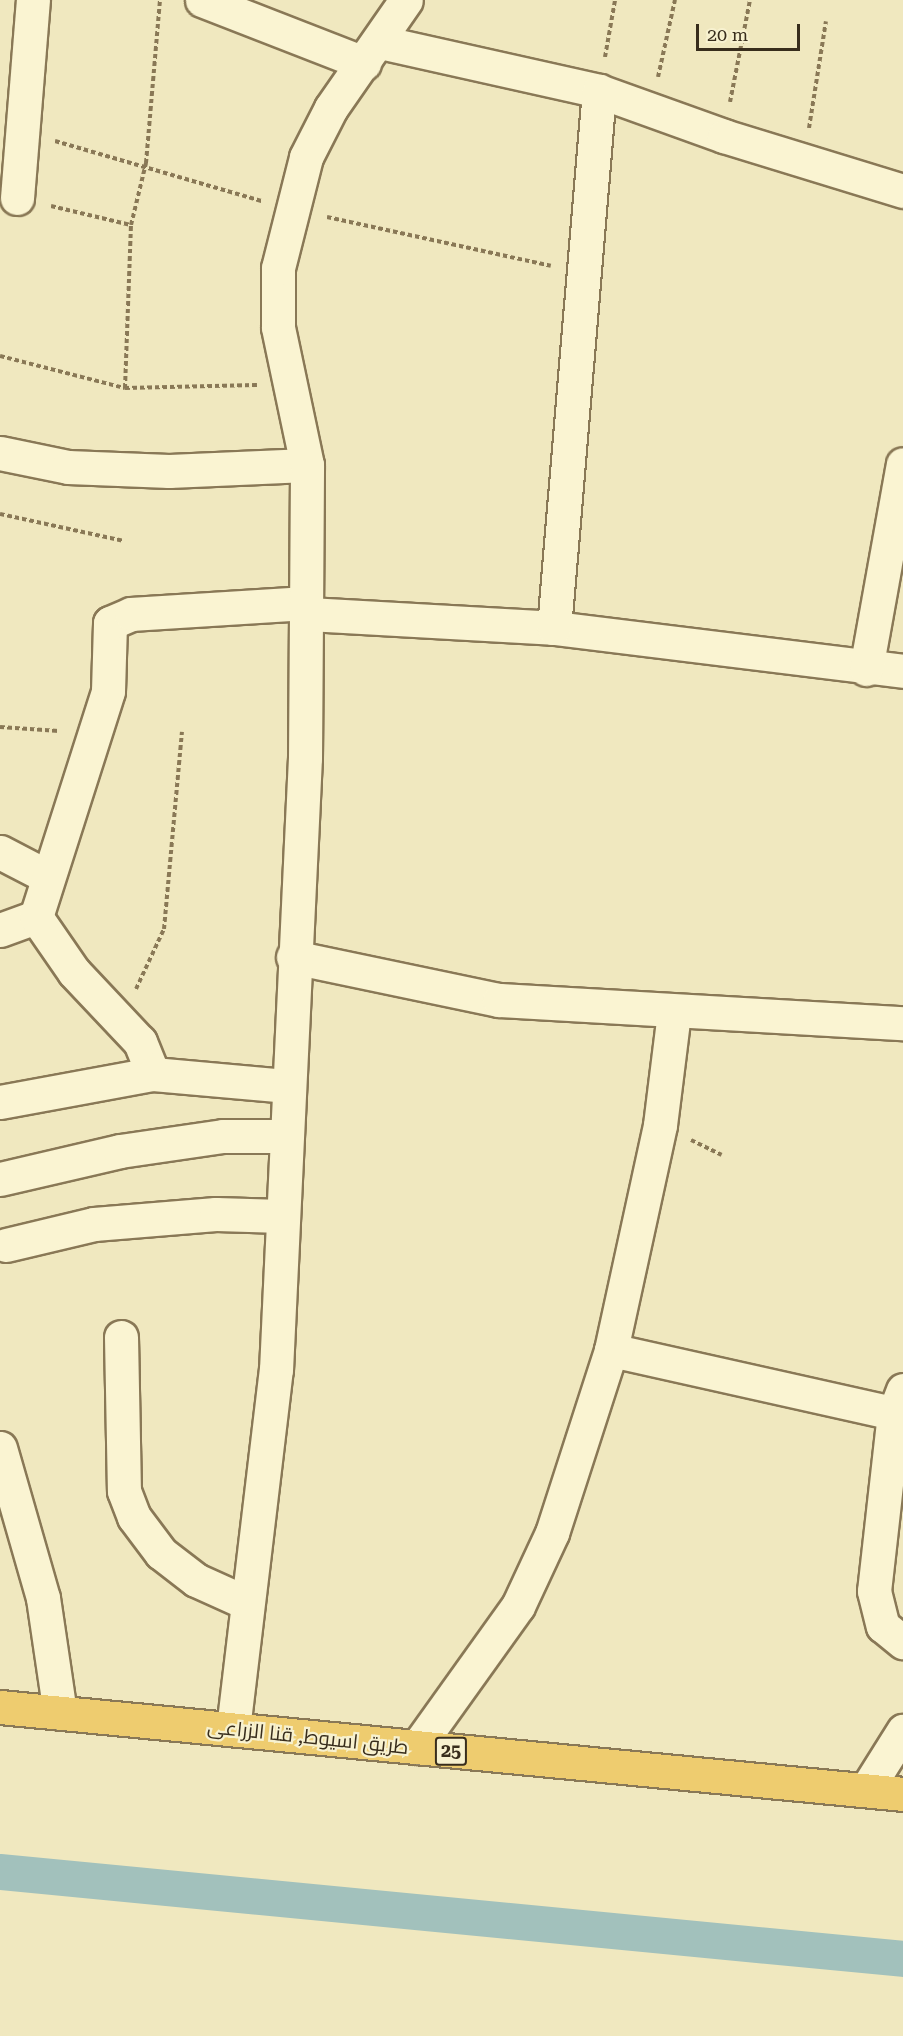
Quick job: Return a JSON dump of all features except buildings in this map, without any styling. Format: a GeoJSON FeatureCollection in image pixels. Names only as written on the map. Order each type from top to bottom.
{"type":"FeatureCollection","features":[{"type":"Feature","properties":{"kind":"highway","name":"طريق اسيوط, قنا الزراعى"},"geometry":{"type":"LineString","coordinates":[[0,1707],[903,1794]]}},
{"type":"Feature","properties":{"kind":"street"},"geometry":{"type":"LineString","coordinates":[[17,198],[33,0]]}},
{"type":"Feature","properties":{"kind":"street"},"geometry":{"type":"LineString","coordinates":[[202,0],[252,7],[372,52],[599,91],[724,136],[805,159],[903,191]]}},
{"type":"Feature","properties":{"kind":"street"},"geometry":{"type":"LineString","coordinates":[[232,1729],[276,1370],[293,957],[305,758],[307,465],[287,385],[278,327],[278,268],[289,209],[331,108],[406,0]]}},
{"type":"Feature","properties":{"kind":"street"},"geometry":{"type":"LineString","coordinates":[[555,628],[599,91]]}},
{"type":"Feature","properties":{"kind":"street"},"geometry":{"type":"LineString","coordinates":[[0,453],[68,467],[169,471],[307,465]]}},
{"type":"Feature","properties":{"kind":"street"},"geometry":{"type":"LineString","coordinates":[[866,669],[903,464]]}},
{"type":"Feature","properties":{"kind":"street"},"geometry":{"type":"LineString","coordinates":[[36,917],[97,734],[108,691],[114,620],[306,609],[555,628],[866,669],[903,671]]}},
{"type":"Feature","properties":{"kind":"street"},"geometry":{"type":"LineString","coordinates":[[0,852],[48,877]]}},
{"type":"Feature","properties":{"kind":"street"},"geometry":{"type":"LineString","coordinates":[[36,917],[74,972],[140,1042],[153,1074]]}},
{"type":"Feature","properties":{"kind":"street"},"geometry":{"type":"LineString","coordinates":[[0,930],[36,917]]}},
{"type":"Feature","properties":{"kind":"street"},"geometry":{"type":"LineString","coordinates":[[293,957],[499,1000],[674,1013],[903,1023]]}},
{"type":"Feature","properties":{"kind":"street"},"geometry":{"type":"LineString","coordinates":[[417,1747],[518,1606],[552,1533],[611,1350],[660,1125],[674,1013]]}},
{"type":"Feature","properties":{"kind":"street"},"geometry":{"type":"LineString","coordinates":[[0,1102],[153,1074],[288,1086]]}},
{"type":"Feature","properties":{"kind":"street"},"geometry":{"type":"LineString","coordinates":[[0,1179],[120,1151],[223,1136],[286,1136]]}},
{"type":"Feature","properties":{"kind":"street"},"geometry":{"type":"LineString","coordinates":[[6,1245],[94,1224],[216,1214],[282,1216]]}},
{"type":"Feature","properties":{"kind":"street"},"geometry":{"type":"LineString","coordinates":[[121,1337],[124,1491],[134,1517],[161,1553],[187,1573],[248,1603]]}},
{"type":"Feature","properties":{"kind":"street"},"geometry":{"type":"LineString","coordinates":[[611,1350],[898,1401],[874,1591],[883,1626],[903,1642]]}},
{"type":"Feature","properties":{"kind":"street"},"geometry":{"type":"LineString","coordinates":[[0,1448],[43,1598],[60,1713]]}},
{"type":"Feature","properties":{"kind":"street"},"geometry":{"type":"LineString","coordinates":[[866,1790],[903,1731]]}},
{"type":"Feature","properties":{"kind":"path"},"geometry":{"type":"LineString","coordinates":[[125,388],[132,225],[146,164],[160,0]]}},
{"type":"Feature","properties":{"kind":"path"},"geometry":{"type":"LineString","coordinates":[[599,91],[615,0]]}},
{"type":"Feature","properties":{"kind":"path"},"geometry":{"type":"LineString","coordinates":[[651,110],[675,0]]}},
{"type":"Feature","properties":{"kind":"path"},"geometry":{"type":"LineString","coordinates":[[724,136],[750,0]]}},
{"type":"Feature","properties":{"kind":"path"},"geometry":{"type":"LineString","coordinates":[[805,159],[826,21]]}},
{"type":"Feature","properties":{"kind":"path"},"geometry":{"type":"LineString","coordinates":[[23,132],[146,164],[289,209],[583,273]]}},
{"type":"Feature","properties":{"kind":"path"},"geometry":{"type":"LineString","coordinates":[[17,198],[132,225]]}},
{"type":"Feature","properties":{"kind":"path"},"geometry":{"type":"LineString","coordinates":[[0,356],[125,388],[287,385]]}},
{"type":"Feature","properties":{"kind":"path"},"geometry":{"type":"LineString","coordinates":[[0,514],[124,541]]}},
{"type":"Feature","properties":{"kind":"path"},"geometry":{"type":"LineString","coordinates":[[0,727],[97,734]]}},
{"type":"Feature","properties":{"kind":"path"},"geometry":{"type":"LineString","coordinates":[[120,1022],[164,928],[182,732]]}},
{"type":"Feature","properties":{"kind":"waterway"},"geometry":{"type":"LineString","coordinates":[[0,1872],[903,1959]]}}]}
